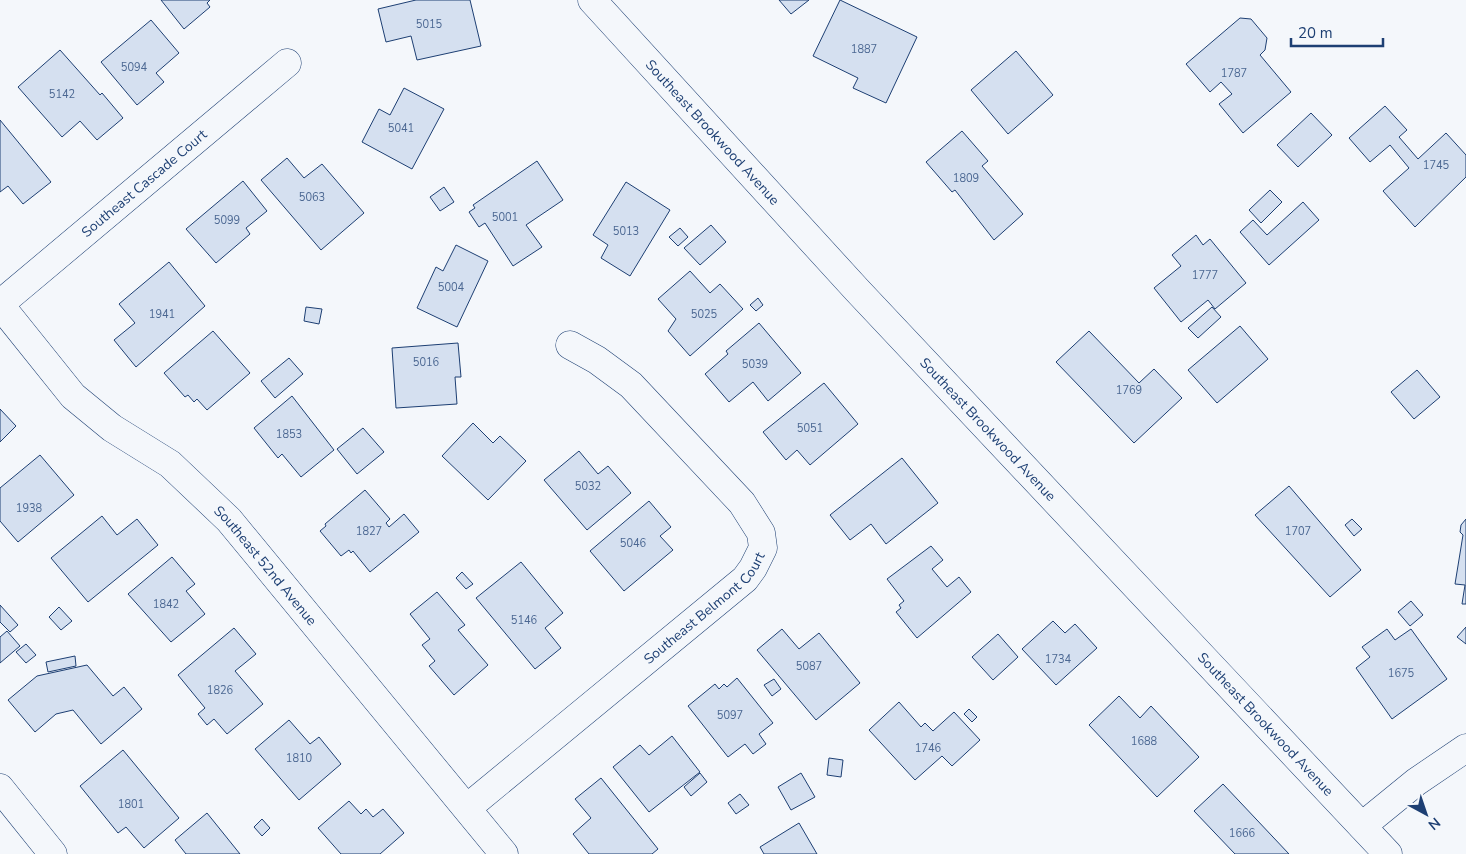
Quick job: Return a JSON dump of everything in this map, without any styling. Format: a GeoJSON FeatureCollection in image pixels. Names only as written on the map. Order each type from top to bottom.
{"type":"FeatureCollection","features":[{"type":"Feature","properties":{"kind":"street","name":"Southeast Brookwood Avenue"},"geometry":{"type":"LineString","coordinates":[[592,0],[864,298],[1388,854]]}},
{"type":"Feature","properties":{"kind":"street","name":"Southeast Cascade Court"},"geometry":{"type":"LineString","coordinates":[[0,304],[287,63]]}},
{"type":"Feature","properties":{"kind":"street","name":"Southeast 52nd Avenue"},"geometry":{"type":"LineString","coordinates":[[0,304],[73,396],[112,428],[170,464],[229,520],[504,854]]}},
{"type":"Feature","properties":{"kind":"street","name":"Southeast Belmont Court"},"geometry":{"type":"LineString","coordinates":[[466,808],[745,579],[763,548],[761,533],[742,502],[631,385],[597,360],[570,345]]}},
{"type":"Feature","properties":{"kind":"street"},"geometry":{"type":"LineString","coordinates":[[1362,826],[1416,782],[1466,748]]}},
{"type":"Feature","properties":{"kind":"street"},"geometry":{"type":"LineString","coordinates":[[0,788],[53,854]]}},
{"type":"Feature","properties":{"kind":"building"},"geometry":{"type":"Polygon","coordinates":[[[161,0],[210,0],[207,3],[210,7],[184,29],[161,0]]]}},
{"type":"Feature","properties":{"kind":"building"},"geometry":{"type":"Polygon","coordinates":[[[416,0],[470,0],[481,46],[417,60],[411,36],[386,42],[378,9],[416,0]]]}},
{"type":"Feature","properties":{"kind":"building"},"geometry":{"type":"Polygon","coordinates":[[[779,0],[809,0],[791,14],[779,0]]]}},
{"type":"Feature","properties":{"kind":"building"},"geometry":{"type":"Polygon","coordinates":[[[840,0],[917,37],[886,103],[853,88],[858,78],[813,56],[840,0]]]}},
{"type":"Feature","properties":{"kind":"building"},"geometry":{"type":"Polygon","coordinates":[[[1240,18],[1251,19],[1267,38],[1265,50],[1260,55],[1291,92],[1243,133],[1219,104],[1232,94],[1221,82],[1210,92],[1186,64],[1240,18]]]}},
{"type":"Feature","properties":{"kind":"building"},"geometry":{"type":"Polygon","coordinates":[[[151,20],[179,53],[156,73],[164,82],[137,105],[101,62],[151,20]]]}},
{"type":"Feature","properties":{"kind":"building"},"geometry":{"type":"Polygon","coordinates":[[[60,50],[100,95],[102,93],[123,118],[97,140],[80,121],[62,137],[18,87],[60,50]]]}},
{"type":"Feature","properties":{"kind":"building"},"geometry":{"type":"Polygon","coordinates":[[[1016,51],[1053,95],[1008,134],[971,90],[1016,51]]]}},
{"type":"Feature","properties":{"kind":"building"},"geometry":{"type":"Polygon","coordinates":[[[404,88],[444,109],[412,169],[362,142],[379,109],[390,115],[404,88]]]}},
{"type":"Feature","properties":{"kind":"building"},"geometry":{"type":"Polygon","coordinates":[[[1385,106],[1407,130],[1399,137],[1418,159],[1446,133],[1466,155],[1466,177],[1415,227],[1383,191],[1409,168],[1390,145],[1370,162],[1349,138],[1385,106]]]}},
{"type":"Feature","properties":{"kind":"building"},"geometry":{"type":"Polygon","coordinates":[[[1311,113],[1332,135],[1298,167],[1277,145],[1311,113]]]}},
{"type":"Feature","properties":{"kind":"building"},"geometry":{"type":"Polygon","coordinates":[[[0,120],[51,182],[23,204],[8,186],[0,192],[0,120]]]}},
{"type":"Feature","properties":{"kind":"building"},"geometry":{"type":"Polygon","coordinates":[[[962,131],[988,161],[982,166],[1023,214],[994,240],[955,190],[952,192],[926,162],[962,131]]]}},
{"type":"Feature","properties":{"kind":"building"},"geometry":{"type":"Polygon","coordinates":[[[287,158],[304,178],[322,164],[364,213],[321,250],[261,180],[287,158]]]}},
{"type":"Feature","properties":{"kind":"building"},"geometry":{"type":"Polygon","coordinates":[[[537,161],[563,200],[526,225],[542,247],[513,266],[485,223],[479,227],[469,212],[475,208],[473,205],[537,161]]]}},
{"type":"Feature","properties":{"kind":"building"},"geometry":{"type":"Polygon","coordinates":[[[243,181],[267,211],[246,228],[250,234],[216,263],[186,229],[243,181]]]}},
{"type":"Feature","properties":{"kind":"building"},"geometry":{"type":"Polygon","coordinates":[[[626,182],[670,210],[630,276],[601,258],[608,245],[593,235],[626,182]]]}},
{"type":"Feature","properties":{"kind":"building"},"geometry":{"type":"Polygon","coordinates":[[[444,187],[454,202],[440,211],[430,197],[444,187]]]}},
{"type":"Feature","properties":{"kind":"building"},"geometry":{"type":"Polygon","coordinates":[[[1270,190],[1282,202],[1261,223],[1249,210],[1270,190]]]}},
{"type":"Feature","properties":{"kind":"building"},"geometry":{"type":"Polygon","coordinates":[[[1303,202],[1319,220],[1269,265],[1240,232],[1253,220],[1267,235],[1303,202]]]}},
{"type":"Feature","properties":{"kind":"building"},"geometry":{"type":"Polygon","coordinates":[[[711,225],[726,242],[700,265],[684,248],[711,225]]]}},
{"type":"Feature","properties":{"kind":"building"},"geometry":{"type":"Polygon","coordinates":[[[680,228],[688,237],[678,246],[669,237],[680,228]]]}},
{"type":"Feature","properties":{"kind":"building"},"geometry":{"type":"Polygon","coordinates":[[[1196,235],[1203,245],[1210,239],[1246,283],[1215,309],[1208,300],[1181,322],[1154,288],[1181,266],[1172,255],[1196,235]]]}},
{"type":"Feature","properties":{"kind":"building"},"geometry":{"type":"Polygon","coordinates":[[[456,245],[488,261],[457,327],[417,308],[436,267],[443,271],[456,245]]]}},
{"type":"Feature","properties":{"kind":"building"},"geometry":{"type":"Polygon","coordinates":[[[169,262],[205,306],[136,367],[114,340],[135,323],[119,304],[169,262]]]}},
{"type":"Feature","properties":{"kind":"building"},"geometry":{"type":"Polygon","coordinates":[[[690,271],[710,293],[720,284],[743,309],[690,356],[668,331],[676,319],[658,299],[690,271]]]}},
{"type":"Feature","properties":{"kind":"building"},"geometry":{"type":"Polygon","coordinates":[[[758,298],[763,305],[756,311],[750,305],[758,298]]]}},
{"type":"Feature","properties":{"kind":"building"},"geometry":{"type":"Polygon","coordinates":[[[306,307],[322,309],[319,324],[304,321],[306,307]]]}},
{"type":"Feature","properties":{"kind":"building"},"geometry":{"type":"Polygon","coordinates":[[[1212,307],[1221,317],[1198,338],[1188,328],[1212,307]]]}},
{"type":"Feature","properties":{"kind":"building"},"geometry":{"type":"Polygon","coordinates":[[[759,323],[801,373],[768,401],[753,382],[729,402],[705,374],[728,354],[726,351],[759,323]]]}},
{"type":"Feature","properties":{"kind":"building"},"geometry":{"type":"Polygon","coordinates":[[[1240,326],[1268,359],[1217,403],[1188,370],[1240,326]]]}},
{"type":"Feature","properties":{"kind":"building"},"geometry":{"type":"Polygon","coordinates":[[[213,331],[250,373],[207,410],[197,399],[194,402],[188,395],[185,397],[164,373],[213,331]]]}},
{"type":"Feature","properties":{"kind":"building"},"geometry":{"type":"Polygon","coordinates":[[[1089,331],[1139,383],[1154,369],[1182,398],[1134,443],[1056,362],[1089,331]]]}},
{"type":"Feature","properties":{"kind":"building"},"geometry":{"type":"Polygon","coordinates":[[[458,343],[461,377],[455,377],[457,404],[396,408],[392,348],[458,343]]]}},
{"type":"Feature","properties":{"kind":"building"},"geometry":{"type":"Polygon","coordinates":[[[289,358],[303,374],[275,398],[261,381],[289,358]]]}},
{"type":"Feature","properties":{"kind":"building"},"geometry":{"type":"Polygon","coordinates":[[[1417,370],[1440,397],[1414,419],[1391,392],[1417,370]]]}},
{"type":"Feature","properties":{"kind":"building"},"geometry":{"type":"Polygon","coordinates":[[[824,383],[858,424],[810,465],[797,450],[786,460],[763,432],[824,383]]]}},
{"type":"Feature","properties":{"kind":"building"},"geometry":{"type":"Polygon","coordinates":[[[292,396],[334,450],[301,477],[282,454],[278,458],[254,428],[292,396]]]}},
{"type":"Feature","properties":{"kind":"building"},"geometry":{"type":"Polygon","coordinates":[[[0,409],[16,426],[0,442],[0,409]]]}},
{"type":"Feature","properties":{"kind":"building"},"geometry":{"type":"Polygon","coordinates":[[[473,423],[493,443],[500,436],[526,461],[488,500],[442,456],[473,423]]]}},
{"type":"Feature","properties":{"kind":"building"},"geometry":{"type":"Polygon","coordinates":[[[363,428],[384,452],[357,474],[337,449],[363,428]]]}},
{"type":"Feature","properties":{"kind":"building"},"geometry":{"type":"Polygon","coordinates":[[[579,451],[598,474],[608,466],[631,493],[587,530],[544,480],[579,451]]]}},
{"type":"Feature","properties":{"kind":"building"},"geometry":{"type":"Polygon","coordinates":[[[40,455],[74,495],[18,542],[0,521],[0,488],[40,455]]]}},
{"type":"Feature","properties":{"kind":"building"},"geometry":{"type":"Polygon","coordinates":[[[902,458],[938,503],[886,544],[871,524],[850,540],[830,515],[902,458]]]}},
{"type":"Feature","properties":{"kind":"building"},"geometry":{"type":"Polygon","coordinates":[[[1289,486],[1361,570],[1330,597],[1255,515],[1289,486]]]}},
{"type":"Feature","properties":{"kind":"building"},"geometry":{"type":"Polygon","coordinates":[[[365,490],[390,519],[386,523],[389,527],[404,514],[419,532],[370,572],[353,551],[351,553],[349,550],[341,556],[320,531],[326,526],[325,524],[365,490]]]}},
{"type":"Feature","properties":{"kind":"building"},"geometry":{"type":"Polygon","coordinates":[[[649,501],[671,527],[660,536],[673,550],[624,591],[590,551],[649,501]]]}},
{"type":"Feature","properties":{"kind":"building"},"geometry":{"type":"Polygon","coordinates":[[[102,516],[117,535],[137,519],[158,545],[88,602],[51,558],[102,516]]]}},
{"type":"Feature","properties":{"kind":"building"},"geometry":{"type":"Polygon","coordinates":[[[1352,519],[1362,529],[1354,536],[1345,525],[1352,519]]]}},
{"type":"Feature","properties":{"kind":"building"},"geometry":{"type":"Polygon","coordinates":[[[1466,519],[1466,604],[1462,604],[1465,585],[1455,584],[1463,535],[1460,532],[1461,525],[1466,519]]]}},
{"type":"Feature","properties":{"kind":"building"},"geometry":{"type":"Polygon","coordinates":[[[931,546],[943,560],[932,569],[947,587],[959,577],[971,592],[917,638],[896,612],[901,608],[899,605],[904,601],[887,579],[931,546]]]}},
{"type":"Feature","properties":{"kind":"building"},"geometry":{"type":"Polygon","coordinates":[[[172,557],[195,584],[186,591],[205,614],[171,642],[128,594],[172,557]]]}},
{"type":"Feature","properties":{"kind":"building"},"geometry":{"type":"Polygon","coordinates":[[[521,562],[563,613],[545,628],[561,648],[535,669],[476,598],[521,562]]]}},
{"type":"Feature","properties":{"kind":"building"},"geometry":{"type":"Polygon","coordinates":[[[462,572],[473,584],[466,589],[456,578],[462,572]]]}},
{"type":"Feature","properties":{"kind":"building"},"geometry":{"type":"Polygon","coordinates":[[[437,592],[465,625],[458,630],[488,665],[454,695],[429,666],[435,661],[422,645],[430,639],[410,614],[437,592]]]}},
{"type":"Feature","properties":{"kind":"building"},"geometry":{"type":"Polygon","coordinates":[[[1411,601],[1423,615],[1410,626],[1398,612],[1411,601]]]}},
{"type":"Feature","properties":{"kind":"building"},"geometry":{"type":"Polygon","coordinates":[[[0,605],[18,625],[10,632],[0,622],[0,605]]]}},
{"type":"Feature","properties":{"kind":"building"},"geometry":{"type":"Polygon","coordinates":[[[59,607],[72,621],[61,630],[49,617],[59,607]]]}},
{"type":"Feature","properties":{"kind":"building"},"geometry":{"type":"Polygon","coordinates":[[[1053,621],[1065,633],[1075,624],[1097,648],[1056,685],[1022,649],[1053,621]]]}},
{"type":"Feature","properties":{"kind":"building"},"geometry":{"type":"Polygon","coordinates":[[[1466,627],[1466,644],[1457,637],[1466,627]]]}},
{"type":"Feature","properties":{"kind":"building"},"geometry":{"type":"Polygon","coordinates":[[[234,628],[256,654],[235,671],[263,704],[227,734],[214,719],[207,725],[198,714],[205,708],[178,675],[234,628]]]}},
{"type":"Feature","properties":{"kind":"building"},"geometry":{"type":"Polygon","coordinates":[[[782,629],[799,649],[819,633],[860,683],[816,720],[757,650],[782,629]]]}},
{"type":"Feature","properties":{"kind":"building"},"geometry":{"type":"Polygon","coordinates":[[[1387,629],[1395,640],[1411,629],[1447,679],[1392,719],[1356,668],[1370,657],[1362,647],[1387,629]]]}},
{"type":"Feature","properties":{"kind":"building"},"geometry":{"type":"Polygon","coordinates":[[[7,631],[20,646],[0,663],[0,637],[7,631]]]}},
{"type":"Feature","properties":{"kind":"building"},"geometry":{"type":"Polygon","coordinates":[[[998,634],[1018,657],[993,680],[972,657],[998,634]]]}},
{"type":"Feature","properties":{"kind":"building"},"geometry":{"type":"Polygon","coordinates":[[[26,644],[36,655],[26,663],[16,652],[26,644]]]}},
{"type":"Feature","properties":{"kind":"building"},"geometry":{"type":"Polygon","coordinates":[[[75,656],[76,666],[48,672],[46,662],[75,656]]]}},
{"type":"Feature","properties":{"kind":"building"},"geometry":{"type":"Polygon","coordinates":[[[87,665],[113,696],[124,687],[142,709],[101,744],[73,710],[56,714],[35,732],[8,700],[37,676],[87,665]]]}},
{"type":"Feature","properties":{"kind":"building"},"geometry":{"type":"Polygon","coordinates":[[[737,678],[773,723],[759,734],[766,744],[753,754],[745,744],[728,757],[688,706],[715,684],[719,689],[724,684],[727,687],[737,678]]]}},
{"type":"Feature","properties":{"kind":"building"},"geometry":{"type":"Polygon","coordinates":[[[774,679],[781,689],[772,696],[764,685],[774,679]]]}},
{"type":"Feature","properties":{"kind":"building"},"geometry":{"type":"Polygon","coordinates":[[[1119,696],[1140,718],[1151,706],[1199,757],[1157,797],[1089,725],[1119,696]]]}},
{"type":"Feature","properties":{"kind":"building"},"geometry":{"type":"Polygon","coordinates":[[[899,702],[921,727],[925,723],[933,731],[954,712],[980,740],[952,766],[942,756],[915,780],[869,730],[899,702]]]}},
{"type":"Feature","properties":{"kind":"building"},"geometry":{"type":"Polygon","coordinates":[[[969,709],[977,717],[972,722],[964,714],[969,709]]]}},
{"type":"Feature","properties":{"kind":"building"},"geometry":{"type":"Polygon","coordinates":[[[289,720],[310,744],[319,737],[341,764],[299,800],[255,749],[289,720]]]}},
{"type":"Feature","properties":{"kind":"building"},"geometry":{"type":"Polygon","coordinates":[[[672,736],[700,772],[649,812],[613,767],[640,745],[649,755],[672,736]]]}},
{"type":"Feature","properties":{"kind":"building"},"geometry":{"type":"Polygon","coordinates":[[[123,750],[179,818],[144,848],[126,827],[118,833],[80,786],[123,750]]]}},
{"type":"Feature","properties":{"kind":"building"},"geometry":{"type":"Polygon","coordinates":[[[829,758],[843,760],[841,777],[827,775],[829,758]]]}},
{"type":"Feature","properties":{"kind":"building"},"geometry":{"type":"Polygon","coordinates":[[[700,773],[707,782],[691,796],[684,787],[700,773]]]}},
{"type":"Feature","properties":{"kind":"building"},"geometry":{"type":"Polygon","coordinates":[[[801,773],[815,797],[791,810],[778,787],[801,773]]]}},
{"type":"Feature","properties":{"kind":"building"},"geometry":{"type":"Polygon","coordinates":[[[601,778],[658,849],[652,854],[589,854],[573,834],[591,818],[575,799],[601,778]]]}},
{"type":"Feature","properties":{"kind":"building"},"geometry":{"type":"Polygon","coordinates":[[[1223,784],[1289,854],[1235,854],[1194,811],[1223,784]]]}},
{"type":"Feature","properties":{"kind":"building"},"geometry":{"type":"Polygon","coordinates":[[[740,794],[749,805],[736,814],[728,803],[740,794]]]}},
{"type":"Feature","properties":{"kind":"building"},"geometry":{"type":"Polygon","coordinates":[[[349,801],[361,814],[366,809],[373,817],[383,809],[404,833],[380,854],[341,854],[318,828],[349,801]]]}},
{"type":"Feature","properties":{"kind":"building"},"geometry":{"type":"Polygon","coordinates":[[[207,813],[240,854],[186,854],[175,840],[207,813]]]}},
{"type":"Feature","properties":{"kind":"building"},"geometry":{"type":"Polygon","coordinates":[[[262,819],[270,828],[262,836],[254,827],[262,819]]]}},
{"type":"Feature","properties":{"kind":"building"},"geometry":{"type":"Polygon","coordinates":[[[799,823],[817,854],[764,854],[760,847],[799,823]]]}}]}
